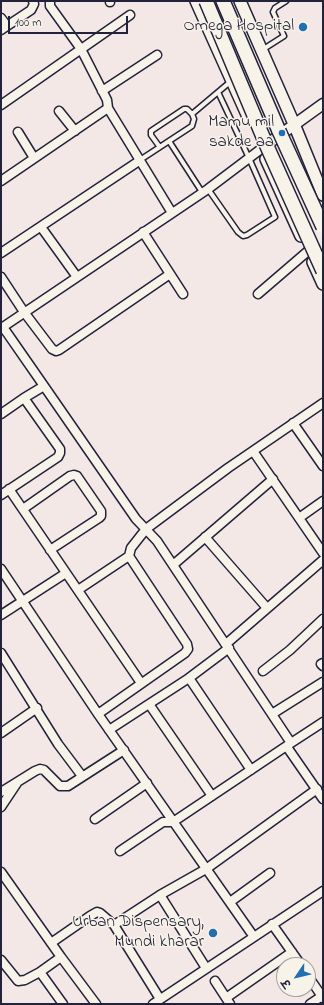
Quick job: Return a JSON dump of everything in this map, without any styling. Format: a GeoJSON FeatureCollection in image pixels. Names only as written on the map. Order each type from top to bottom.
{"type":"FeatureCollection","features":[{"type":"Feature","properties":{"kind":"highway"},"geometry":{"type":"LineString","coordinates":[[206,1],[266,144],[323,270]]}},
{"type":"Feature","properties":{"kind":"highway"},"geometry":{"type":"LineString","coordinates":[[223,1],[323,227]]}},
{"type":"Feature","properties":{"kind":"main road"},"geometry":{"type":"LineString","coordinates":[[196,1],[261,149],[323,284]]}},
{"type":"Feature","properties":{"kind":"main road"},"geometry":{"type":"LineString","coordinates":[[240,1],[294,124],[323,195]]}},
{"type":"Feature","properties":{"kind":"street"},"geometry":{"type":"LineString","coordinates":[[1,18],[4,28],[31,10],[34,4],[33,1]]}},
{"type":"Feature","properties":{"kind":"street"},"geometry":{"type":"LineString","coordinates":[[50,1],[50,6],[81,49],[107,100],[108,108],[172,213]]}},
{"type":"Feature","properties":{"kind":"street"},"geometry":{"type":"LineString","coordinates":[[1,104],[130,15]]}},
{"type":"Feature","properties":{"kind":"street"},"geometry":{"type":"LineString","coordinates":[[102,91],[157,55]]}},
{"type":"Feature","properties":{"kind":"street"},"geometry":{"type":"LineString","coordinates":[[323,104],[205,191],[2,326],[136,519],[157,541],[272,714],[289,745],[323,799]]}},
{"type":"Feature","properties":{"kind":"street"},"geometry":{"type":"LineString","coordinates":[[1,181],[108,108]]}},
{"type":"Feature","properties":{"kind":"street"},"geometry":{"type":"LineString","coordinates":[[59,111],[75,131]]}},
{"type":"Feature","properties":{"kind":"street"},"geometry":{"type":"LineString","coordinates":[[18,132],[34,158]]}},
{"type":"Feature","properties":{"kind":"street"},"geometry":{"type":"LineString","coordinates":[[1,253],[139,161]]}},
{"type":"Feature","properties":{"kind":"street"},"geometry":{"type":"LineString","coordinates":[[41,227],[76,277]]}},
{"type":"Feature","properties":{"kind":"street"},"geometry":{"type":"LineString","coordinates":[[143,232],[183,294]]}},
{"type":"Feature","properties":{"kind":"street"},"geometry":{"type":"LineString","coordinates":[[258,294],[308,251]]}},
{"type":"Feature","properties":{"kind":"street"},"geometry":{"type":"LineString","coordinates":[[1,277],[24,312],[52,349],[56,351],[170,274]]}},
{"type":"Feature","properties":{"kind":"street"},"geometry":{"type":"LineString","coordinates":[[1,414],[44,386]]}},
{"type":"Feature","properties":{"kind":"street"},"geometry":{"type":"LineString","coordinates":[[1,495],[58,457],[60,453],[60,449],[24,398]]}},
{"type":"Feature","properties":{"kind":"street"},"geometry":{"type":"LineString","coordinates":[[78,590],[129,556],[132,548],[146,529],[173,508],[323,403]]}},
{"type":"Feature","properties":{"kind":"street"},"geometry":{"type":"LineString","coordinates":[[293,423],[323,466]]}},
{"type":"Feature","properties":{"kind":"street"},"geometry":{"type":"LineString","coordinates":[[253,451],[323,553]]}},
{"type":"Feature","properties":{"kind":"street"},"geometry":{"type":"LineString","coordinates":[[23,509],[70,476],[74,475],[77,476],[101,511],[101,516],[99,518],[50,550]]}},
{"type":"Feature","properties":{"kind":"street"},"geometry":{"type":"LineString","coordinates":[[173,565],[273,479]]}},
{"type":"Feature","properties":{"kind":"street"},"geometry":{"type":"LineString","coordinates":[[9,489],[141,684]]}},
{"type":"Feature","properties":{"kind":"street"},"geometry":{"type":"LineString","coordinates":[[299,518],[323,501]]}},
{"type":"Feature","properties":{"kind":"street"},"geometry":{"type":"LineString","coordinates":[[205,537],[267,608]]}},
{"type":"Feature","properties":{"kind":"street"},"geometry":{"type":"LineString","coordinates":[[98,714],[185,653],[188,649],[187,644],[129,556]]}},
{"type":"Feature","properties":{"kind":"street"},"geometry":{"type":"LineString","coordinates":[[109,730],[188,678],[227,646],[267,608],[323,560]]}},
{"type":"Feature","properties":{"kind":"street"},"geometry":{"type":"LineString","coordinates":[[1,568],[98,714],[254,937]]}},
{"type":"Feature","properties":{"kind":"street"},"geometry":{"type":"LineString","coordinates":[[1,615],[66,572]]}},
{"type":"Feature","properties":{"kind":"street"},"geometry":{"type":"LineString","coordinates":[[264,671],[290,650],[323,619]]}},
{"type":"Feature","properties":{"kind":"street"},"geometry":{"type":"LineString","coordinates":[[1,653],[37,708],[58,744],[82,776]]}},
{"type":"Feature","properties":{"kind":"street"},"geometry":{"type":"LineString","coordinates":[[188,678],[251,770]]}},
{"type":"Feature","properties":{"kind":"street"},"geometry":{"type":"LineString","coordinates":[[272,714],[323,682]]}},
{"type":"Feature","properties":{"kind":"street"},"geometry":{"type":"LineString","coordinates":[[149,704],[212,796]]}},
{"type":"Feature","properties":{"kind":"street"},"geometry":{"type":"LineString","coordinates":[[1,733],[37,708]]}},
{"type":"Feature","properties":{"kind":"street"},"geometry":{"type":"LineString","coordinates":[[120,851],[163,822],[174,822],[323,722]]}},
{"type":"Feature","properties":{"kind":"street"},"geometry":{"type":"LineString","coordinates":[[1,792],[40,769],[44,770],[60,786],[68,786],[124,750]]}},
{"type":"Feature","properties":{"kind":"street"},"geometry":{"type":"LineString","coordinates":[[1,807],[20,780]]}},
{"type":"Feature","properties":{"kind":"street"},"geometry":{"type":"LineString","coordinates":[[95,819],[146,783]]}},
{"type":"Feature","properties":{"kind":"street"},"geometry":{"type":"LineString","coordinates":[[114,925],[160,895],[206,869],[317,789]]}},
{"type":"Feature","properties":{"kind":"street"},"geometry":{"type":"LineString","coordinates":[[1,872],[60,957],[96,1004]]}},
{"type":"Feature","properties":{"kind":"street"},"geometry":{"type":"LineString","coordinates":[[230,902],[270,873]]}},
{"type":"Feature","properties":{"kind":"street"},"geometry":{"type":"LineString","coordinates":[[153,1004],[323,891]]}},
{"type":"Feature","properties":{"kind":"street"},"geometry":{"type":"LineString","coordinates":[[160,895],[206,968]]}},
{"type":"Feature","properties":{"kind":"street"},"geometry":{"type":"LineString","coordinates":[[51,944],[97,912],[104,915],[114,925],[160,999]]}},
{"type":"Feature","properties":{"kind":"street"},"geometry":{"type":"LineString","coordinates":[[272,924],[295,957]]}},
{"type":"Feature","properties":{"kind":"street"},"geometry":{"type":"LineString","coordinates":[[215,981],[228,1001],[292,952]]}},
{"type":"Feature","properties":{"kind":"street"},"geometry":{"type":"LineString","coordinates":[[1,960],[18,980],[25,980],[40,972],[60,957]]}},
{"type":"Feature","properties":{"kind":"street"},"geometry":{"type":"LineString","coordinates":[[40,972],[63,1004]]}},
{"type":"Feature","properties":{"kind":"street"},"geometry":{"type":"LineString","coordinates":[[310,1004],[322,997],[316,988]]}},
{"type":"Feature","properties":{"kind":"lane"},"geometry":{"type":"LineString","coordinates":[[261,50],[284,36],[273,12],[275,8],[286,1]]}},
{"type":"Feature","properties":{"kind":"lane"},"geometry":{"type":"LineString","coordinates":[[192,114],[232,80]]}},
{"type":"Feature","properties":{"kind":"lane"},"geometry":{"type":"LineString","coordinates":[[169,141],[205,191],[238,232],[243,236],[275,217],[218,92]]}},
{"type":"Feature","properties":{"kind":"lane"},"geometry":{"type":"LineString","coordinates":[[139,161],[159,146],[192,126],[194,120],[192,114],[187,109],[184,109],[153,130],[151,134],[159,146]]}},
{"type":"Feature","properties":{"kind":"place","name":"Omega Hospital"},"geometry":{"type":"Point","coordinates":[303,27]}},
{"type":"Feature","properties":{"kind":"place","name":"Mamu mil sakde aa"},"geometry":{"type":"Point","coordinates":[282,133]}},
{"type":"Feature","properties":{"kind":"place","name":"Urban Dispensary, Mundi kharar"},"geometry":{"type":"Point","coordinates":[213,933]}}]}
